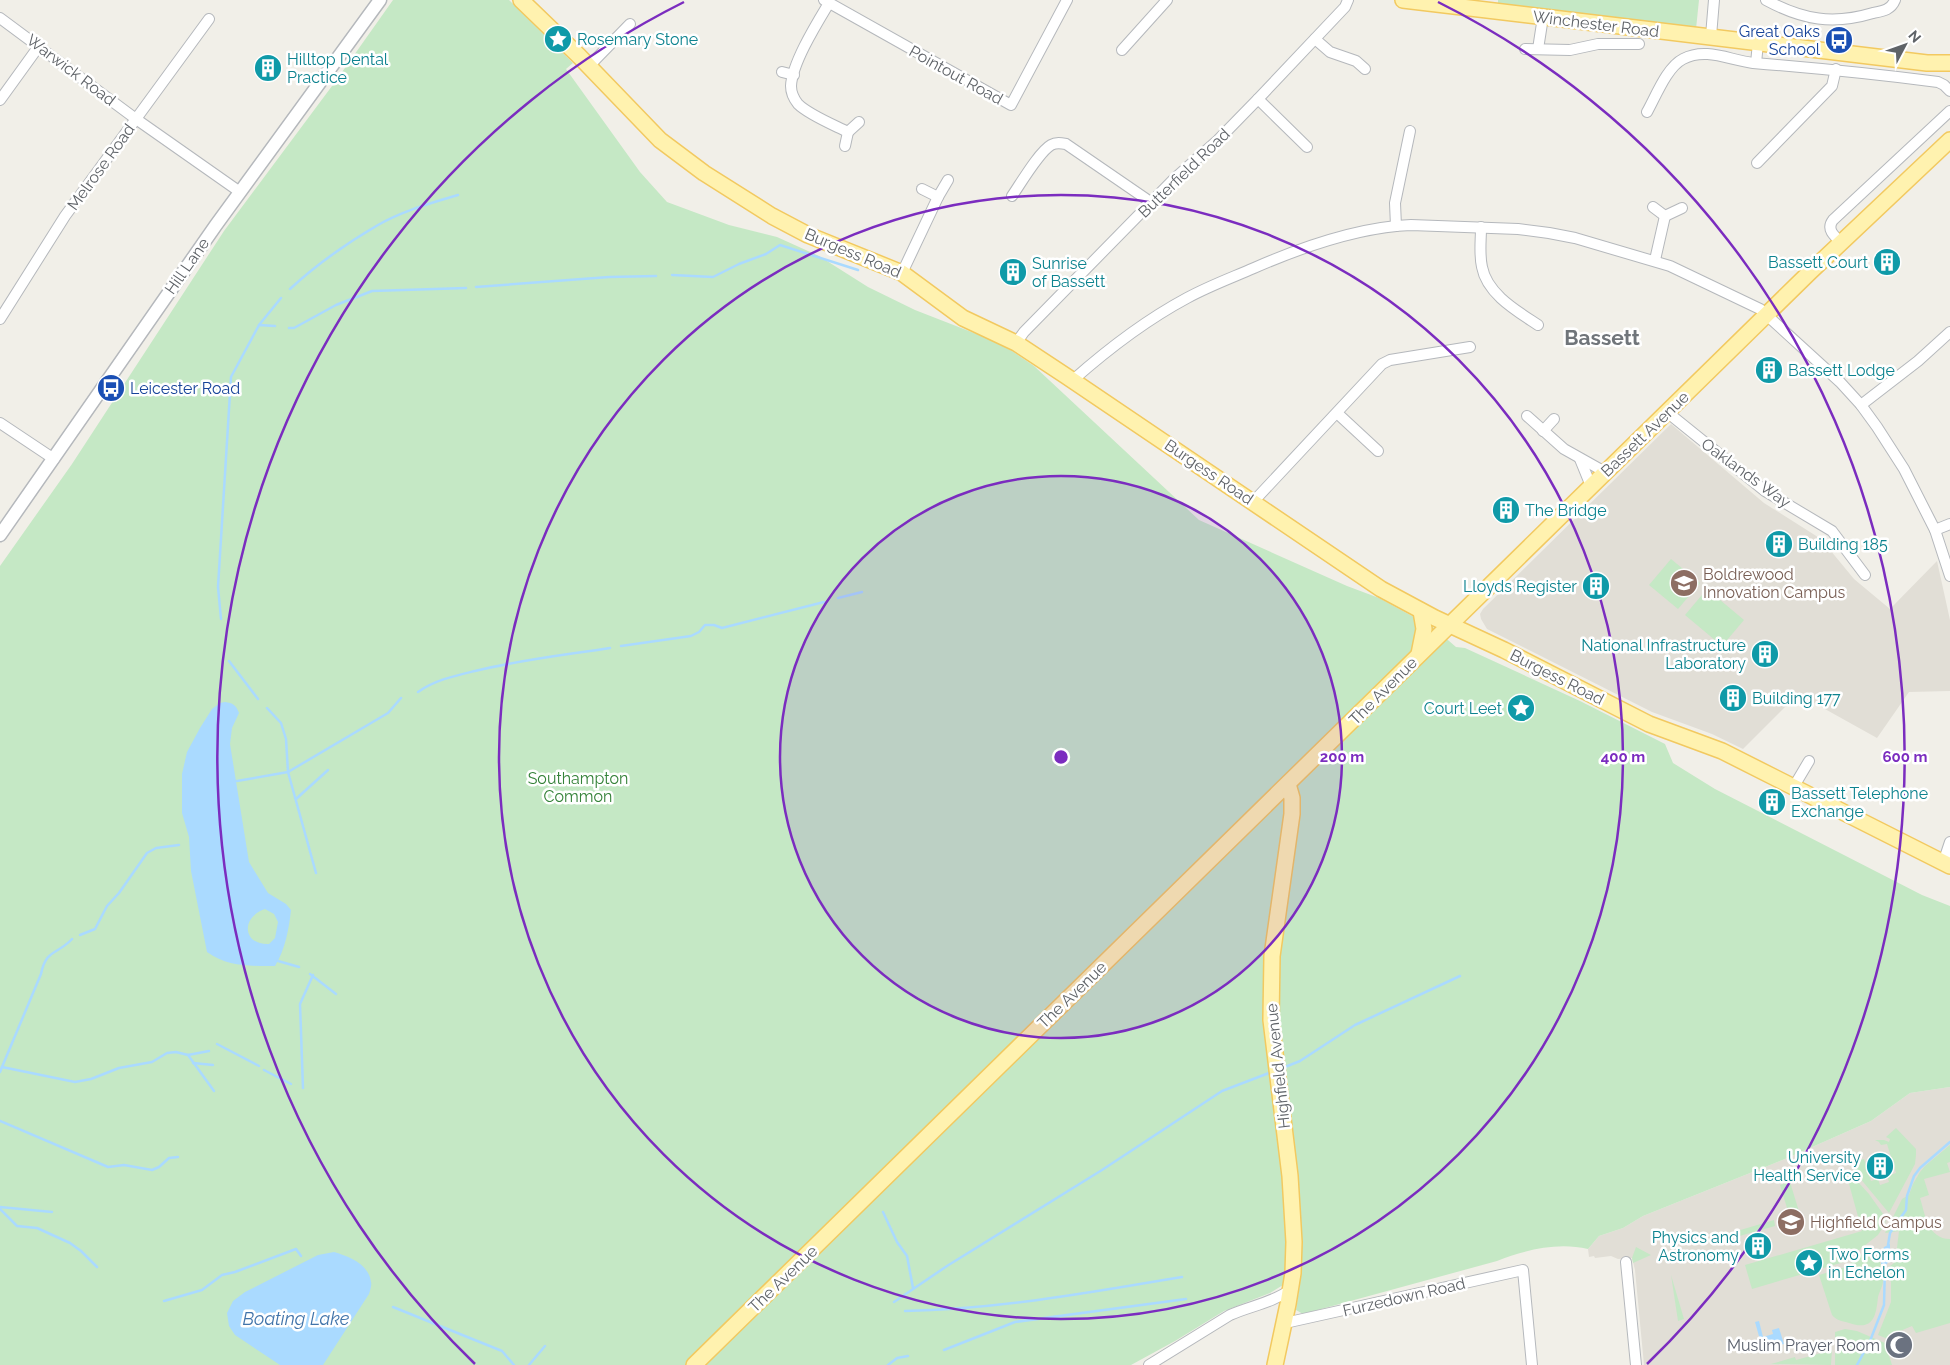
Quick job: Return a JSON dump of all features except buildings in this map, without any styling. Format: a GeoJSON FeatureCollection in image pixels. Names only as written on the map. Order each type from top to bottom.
{"type":"FeatureCollection","features":[{"type":"Feature","properties":{"kind":"main road","name":"Burgess Road"},"geometry":{"type":"LineString","coordinates":[[522,0],[670,149],[738,196],[808,234],[902,273],[963,318],[1016,344],[1073,380],[1381,589],[1420,611],[1504,650],[1649,724],[1722,751],[1947,864]]}},
{"type":"Feature","properties":{"kind":"main road","name":"Winchester Road"},"geometry":{"type":"LineString","coordinates":[[1403,0],[1438,2],[1543,18],[1711,36],[1927,63],[1950,63]]}},
{"type":"Feature","properties":{"kind":"main road","name":"Winchester Road"},"geometry":{"type":"LineString","coordinates":[[1927,63],[1950,75]]}},
{"type":"Feature","properties":{"kind":"main road","name":"Bassett Avenue"},"geometry":{"type":"LineString","coordinates":[[1449,625],[1841,242],[1950,140]]}},
{"type":"Feature","properties":{"kind":"main road"},"geometry":{"type":"LineString","coordinates":[[1419,654],[1424,629],[1420,611]]}},
{"type":"Feature","properties":{"kind":"main road","name":"The Avenue"},"geometry":{"type":"LineString","coordinates":[[694,1365],[1449,625]]}},
{"type":"Feature","properties":{"kind":"main road","name":"Highfield Avenue"},"geometry":{"type":"LineString","coordinates":[[1275,1365],[1285,1323],[1294,1242],[1290,1176],[1271,1020],[1272,956],[1293,809],[1288,784]]}},
{"type":"Feature","properties":{"kind":"street","name":"Hill Lane"},"geometry":{"type":"LineString","coordinates":[[0,535],[240,192],[380,0]]}},
{"type":"Feature","properties":{"kind":"street","name":"Pointout Road"},"geometry":{"type":"LineString","coordinates":[[827,2],[1011,105],[1067,0]]}},
{"type":"Feature","properties":{"kind":"street"},"geometry":{"type":"LineString","coordinates":[[1122,50],[1167,0]]}},
{"type":"Feature","properties":{"kind":"street","name":"Butterfield Road"},"geometry":{"type":"LineString","coordinates":[[1016,344],[1022,334],[1174,179],[1218,140],[1258,99],[1345,8],[1348,0]]}},
{"type":"Feature","properties":{"kind":"street"},"geometry":{"type":"LineString","coordinates":[[1711,36],[1714,0]]}},
{"type":"Feature","properties":{"kind":"street"},"geometry":{"type":"LineString","coordinates":[[1766,0],[1785,9],[1814,18],[1832,21],[1854,19],[1888,9],[1895,0]]}},
{"type":"Feature","properties":{"kind":"street"},"geometry":{"type":"LineString","coordinates":[[827,2],[794,75],[791,84],[792,92],[799,105],[848,132]]}},
{"type":"Feature","properties":{"kind":"street","name":"Warwick Road"},"geometry":{"type":"LineString","coordinates":[[0,18],[240,192]]}},
{"type":"Feature","properties":{"kind":"street"},"geometry":{"type":"LineString","coordinates":[[1538,49],[1543,18]]}},
{"type":"Feature","properties":{"kind":"street","name":"Melrose Road"},"geometry":{"type":"LineString","coordinates":[[0,319],[65,216],[209,19]]}},
{"type":"Feature","properties":{"kind":"street"},"geometry":{"type":"LineString","coordinates":[[588,66],[627,31]]}},
{"type":"Feature","properties":{"kind":"street"},"geometry":{"type":"LineString","coordinates":[[1315,39],[1330,52],[1359,57],[1365,69]]}},
{"type":"Feature","properties":{"kind":"street"},"geometry":{"type":"LineString","coordinates":[[1756,63],[1758,43]]}},
{"type":"Feature","properties":{"kind":"street"},"geometry":{"type":"LineString","coordinates":[[1525,49],[1570,50],[1598,44],[1632,47]]}},
{"type":"Feature","properties":{"kind":"street"},"geometry":{"type":"LineString","coordinates":[[0,100],[39,46]]}},
{"type":"Feature","properties":{"kind":"street"},"geometry":{"type":"LineString","coordinates":[[1647,112],[1674,65],[1689,56],[1721,55],[1742,62],[1836,69],[1938,82],[1944,84],[1950,91]]}},
{"type":"Feature","properties":{"kind":"street"},"geometry":{"type":"LineString","coordinates":[[1756,163],[1832,86],[1836,69]]}},
{"type":"Feature","properties":{"kind":"street"},"geometry":{"type":"LineString","coordinates":[[782,72],[794,75]]}},
{"type":"Feature","properties":{"kind":"street"},"geometry":{"type":"LineString","coordinates":[[1258,99],[1301,145]]}},
{"type":"Feature","properties":{"kind":"street"},"geometry":{"type":"LineString","coordinates":[[1841,242],[1830,230],[1833,220],[1950,111]]}},
{"type":"Feature","properties":{"kind":"street"},"geometry":{"type":"LineString","coordinates":[[845,146],[848,132],[859,122]]}},
{"type":"Feature","properties":{"kind":"street"},"geometry":{"type":"LineString","coordinates":[[1396,226],[1395,203],[1410,131]]}},
{"type":"Feature","properties":{"kind":"street"},"geometry":{"type":"LineString","coordinates":[[1012,196],[1044,151],[1052,144],[1059,142],[1066,144],[1152,203]]}},
{"type":"Feature","properties":{"kind":"street"},"geometry":{"type":"LineString","coordinates":[[902,273],[948,180]]}},
{"type":"Feature","properties":{"kind":"street"},"geometry":{"type":"LineString","coordinates":[[922,189],[938,197]]}},
{"type":"Feature","properties":{"kind":"street"},"geometry":{"type":"LineString","coordinates":[[1653,207],[1665,216]]}},
{"type":"Feature","properties":{"kind":"street"},"geometry":{"type":"LineString","coordinates":[[1665,216],[1682,208]]}},
{"type":"Feature","properties":{"kind":"street"},"geometry":{"type":"LineString","coordinates":[[1654,260],[1665,216]]}},
{"type":"Feature","properties":{"kind":"street"},"geometry":{"type":"LineString","coordinates":[[1073,380],[1109,348],[1145,324],[1203,290],[1314,244],[1396,226],[1481,228],[1549,233],[1601,244],[1654,260],[1760,309],[1828,370],[1862,405],[1896,456],[1935,530],[1950,576]]}},
{"type":"Feature","properties":{"kind":"street"},"geometry":{"type":"LineString","coordinates":[[1481,228],[1480,255],[1486,281],[1505,301],[1538,325]]}},
{"type":"Feature","properties":{"kind":"street"},"geometry":{"type":"LineString","coordinates":[[1862,405],[1918,361],[1950,332]]}},
{"type":"Feature","properties":{"kind":"street"},"geometry":{"type":"LineString","coordinates":[[1253,502],[1382,364],[1390,360],[1470,347]]}},
{"type":"Feature","properties":{"kind":"street","name":"Oaklands Way"},"geometry":{"type":"LineString","coordinates":[[1667,412],[1765,491],[1832,531],[1865,575]]}},
{"type":"Feature","properties":{"kind":"street"},"geometry":{"type":"LineString","coordinates":[[1337,413],[1378,451]]}},
{"type":"Feature","properties":{"kind":"street"},"geometry":{"type":"LineString","coordinates":[[1527,416],[1564,449],[1605,472]]}},
{"type":"Feature","properties":{"kind":"street"},"geometry":{"type":"LineString","coordinates":[[1543,431],[1554,419]]}},
{"type":"Feature","properties":{"kind":"street"},"geometry":{"type":"LineString","coordinates":[[0,423],[54,459]]}},
{"type":"Feature","properties":{"kind":"street"},"geometry":{"type":"LineString","coordinates":[[1580,459],[1591,486]]}},
{"type":"Feature","properties":{"kind":"street"},"geometry":{"type":"LineString","coordinates":[[1935,530],[1950,524]]}},
{"type":"Feature","properties":{"kind":"street"},"geometry":{"type":"LineString","coordinates":[[1794,788],[1809,760]]}},
{"type":"Feature","properties":{"kind":"street"},"geometry":{"type":"LineString","coordinates":[[1947,864],[1950,842]]}},
{"type":"Feature","properties":{"kind":"street"},"geometry":{"type":"LineString","coordinates":[[1626,1262],[1636,1365]]}},
{"type":"Feature","properties":{"kind":"street","name":"Furzedown Road"},"geometry":{"type":"LineString","coordinates":[[1285,1323],[1523,1270],[1532,1365]]}},
{"type":"Feature","properties":{"kind":"street"},"geometry":{"type":"LineString","coordinates":[[1149,1365],[1230,1315],[1272,1301],[1290,1290]]}},
{"type":"Feature","properties":{"kind":"shaded area","name":"Boldrewood Innovation Campus"},"geometry":{"type":"Polygon","coordinates":[[[1671,424],[1764,503],[1821,539],[1854,579],[1890,609],[1937,561],[1950,620],[1950,691],[1909,692],[1877,738],[1798,694],[1743,749],[1712,734],[1652,712],[1487,629],[1480,614],[1483,609],[1671,424]]]}},
{"type":"Feature","properties":{"kind":"shaded area","name":"Highfield Campus"},"geometry":{"type":"Polygon","coordinates":[[[1950,1087],[1950,1365],[1644,1365],[1635,1270],[1632,1258],[1618,1259],[1611,1256],[1589,1257],[1588,1249],[1599,1236],[1623,1228],[1643,1216],[1785,1159],[1871,1121],[1910,1093],[1950,1087]]]}},
{"type":"Feature","properties":{"kind":"green space","name":"Southampton Common"},"geometry":{"type":"Polygon","coordinates":[[[393,0],[509,0],[573,63],[566,69],[640,172],[667,202],[729,225],[777,237],[819,256],[868,287],[915,310],[992,340],[1034,366],[1199,520],[1347,586],[1379,598],[1434,628],[1456,647],[1465,648],[1580,701],[1665,744],[1673,763],[1715,789],[1922,895],[1950,906],[1950,1087],[1910,1093],[1871,1121],[1785,1159],[1643,1216],[1623,1228],[1599,1236],[1588,1249],[1565,1246],[1541,1248],[1303,1314],[1296,1310],[1300,1283],[1283,1285],[1270,1293],[1224,1311],[1131,1365],[0,1365],[0,566],[72,464],[224,231],[335,82],[393,0]]]}},
{"type":"Feature","properties":{"kind":"green space"},"geometry":{"type":"Polygon","coordinates":[[[1498,0],[1699,0],[1696,29],[1498,4],[1498,0]]]}},
{"type":"Feature","properties":{"kind":"green space"},"geometry":{"type":"Polygon","coordinates":[[[1671,559],[1700,583],[1678,609],[1649,585],[1671,559]]]}},
{"type":"Feature","properties":{"kind":"green space"},"geometry":{"type":"Polygon","coordinates":[[[1707,589],[1744,620],[1722,646],[1685,615],[1707,589]]]}},
{"type":"Feature","properties":{"kind":"green space"},"geometry":{"type":"Polygon","coordinates":[[[1896,1128],[1916,1149],[1916,1155],[1915,1164],[1889,1213],[1854,1171],[1860,1160],[1864,1159],[1871,1181],[1878,1179],[1880,1185],[1889,1182],[1887,1176],[1896,1173],[1887,1144],[1881,1145],[1875,1140],[1889,1142],[1890,1139],[1886,1137],[1896,1128]]]}},
{"type":"Feature","properties":{"kind":"green space"},"geometry":{"type":"Polygon","coordinates":[[[1950,1145],[1950,1162],[1947,1163],[1950,1172],[1924,1179],[1929,1195],[1920,1198],[1932,1230],[1943,1238],[1950,1239],[1950,1323],[1916,1333],[1912,1326],[1893,1334],[1888,1339],[1878,1335],[1891,1302],[1891,1282],[1888,1274],[1889,1267],[1894,1263],[1896,1256],[1899,1231],[1885,1233],[1902,1199],[1909,1195],[1920,1172],[1950,1145]]]}},
{"type":"Feature","properties":{"kind":"green space"},"geometry":{"type":"Polygon","coordinates":[[[1848,1171],[1869,1194],[1886,1218],[1885,1224],[1878,1235],[1844,1262],[1752,1289],[1745,1265],[1862,1231],[1846,1173],[1848,1171]]]}},
{"type":"Feature","properties":{"kind":"green space"},"geometry":{"type":"Polygon","coordinates":[[[1790,1182],[1801,1218],[1791,1221],[1780,1185],[1790,1182]]]}},
{"type":"Feature","properties":{"kind":"green space"},"geometry":{"type":"Polygon","coordinates":[[[1774,1220],[1775,1226],[1729,1239],[1727,1234],[1774,1220]]]}},
{"type":"Feature","properties":{"kind":"green space"},"geometry":{"type":"Polygon","coordinates":[[[1636,1247],[1651,1255],[1633,1263],[1632,1258],[1636,1247]]]}},
{"type":"Feature","properties":{"kind":"green space"},"geometry":{"type":"Polygon","coordinates":[[[1871,1247],[1876,1254],[1883,1274],[1883,1284],[1874,1316],[1868,1324],[1863,1325],[1838,1320],[1832,1315],[1819,1275],[1846,1267],[1871,1247]]]}},
{"type":"Feature","properties":{"kind":"green space"},"geometry":{"type":"Polygon","coordinates":[[[1671,1275],[1684,1319],[1678,1321],[1671,1275]]]}},
{"type":"Feature","properties":{"kind":"green space"},"geometry":{"type":"Polygon","coordinates":[[[1845,1329],[1857,1331],[1885,1343],[1892,1365],[1835,1365],[1835,1332],[1845,1329]]]}},
{"type":"Feature","properties":{"kind":"green space"},"geometry":{"type":"Polygon","coordinates":[[[1832,1350],[1831,1365],[1771,1364],[1795,1357],[1796,1360],[1832,1350]]]}},
{"type":"Feature","properties":{"kind":"water"},"geometry":{"type":"Polygon","coordinates":[[[220,703],[232,704],[239,713],[232,728],[230,744],[249,862],[268,893],[286,904],[291,910],[286,939],[275,966],[248,966],[231,963],[223,961],[207,952],[191,871],[189,837],[182,813],[182,774],[187,752],[212,709],[220,703]],[[265,909],[252,918],[248,930],[254,940],[269,944],[275,938],[278,922],[274,914],[265,909]]]}},
{"type":"Feature","properties":{"kind":"water"},"geometry":{"type":"Polygon","coordinates":[[[1890,1244],[1890,1260],[1886,1265],[1881,1264],[1881,1254],[1884,1247],[1890,1244]]]}},
{"type":"Feature","properties":{"kind":"water","name":"Boating Lake"},"geometry":{"type":"Polygon","coordinates":[[[334,1252],[362,1266],[369,1276],[371,1285],[369,1294],[323,1365],[280,1365],[235,1335],[229,1326],[227,1313],[233,1301],[245,1292],[318,1255],[334,1252]]]}},
{"type":"Feature","properties":{"kind":"water"},"geometry":{"type":"Polygon","coordinates":[[[1759,1321],[1763,1337],[1773,1334],[1772,1330],[1779,1328],[1784,1344],[1772,1347],[1771,1344],[1762,1347],[1755,1322],[1759,1321]]]}},
{"type":"Feature","properties":{"kind":"waterway"},"geometry":{"type":"LineString","coordinates":[[290,289],[310,271],[378,225],[407,211],[458,195]]}},
{"type":"Feature","properties":{"kind":"waterway"},"geometry":{"type":"LineString","coordinates":[[672,275],[713,277],[739,264],[766,254],[780,245],[858,270]]}},
{"type":"Feature","properties":{"kind":"waterway"},"geometry":{"type":"LineString","coordinates":[[476,287],[609,277],[656,276]]}},
{"type":"Feature","properties":{"kind":"waterway"},"geometry":{"type":"LineString","coordinates":[[289,328],[294,328],[336,305],[372,291],[466,288]]}},
{"type":"Feature","properties":{"kind":"waterway"},"geometry":{"type":"LineString","coordinates":[[259,325],[281,298]]}},
{"type":"Feature","properties":{"kind":"waterway"},"geometry":{"type":"LineString","coordinates":[[221,619],[218,587],[231,377],[259,325],[275,326]]}},
{"type":"Feature","properties":{"kind":"waterway"},"geometry":{"type":"LineString","coordinates":[[838,598],[862,592]]}},
{"type":"Feature","properties":{"kind":"waterway"},"geometry":{"type":"LineString","coordinates":[[621,646],[691,636],[699,632],[705,625],[714,625],[722,628],[824,602]]}},
{"type":"Feature","properties":{"kind":"waterway"},"geometry":{"type":"LineString","coordinates":[[418,692],[431,684],[445,679],[492,667],[610,648]]}},
{"type":"Feature","properties":{"kind":"waterway"},"geometry":{"type":"LineString","coordinates":[[229,661],[258,699]]}},
{"type":"Feature","properties":{"kind":"waterway"},"geometry":{"type":"LineString","coordinates":[[237,781],[288,772],[388,713],[401,698]]}},
{"type":"Feature","properties":{"kind":"waterway"},"geometry":{"type":"LineString","coordinates":[[267,708],[281,723],[286,739],[288,772],[316,873]]}},
{"type":"Feature","properties":{"kind":"waterway"},"geometry":{"type":"LineString","coordinates":[[296,799],[328,770]]}},
{"type":"Feature","properties":{"kind":"waterway"},"geometry":{"type":"LineString","coordinates":[[80,935],[95,929],[107,906],[119,893],[147,853],[156,848],[179,845]]}},
{"type":"Feature","properties":{"kind":"waterway"},"geometry":{"type":"LineString","coordinates":[[2,1067],[46,960],[72,939]]}},
{"type":"Feature","properties":{"kind":"waterway"},"geometry":{"type":"LineString","coordinates":[[278,961],[299,967]]}},
{"type":"Feature","properties":{"kind":"waterway"},"geometry":{"type":"LineString","coordinates":[[310,974],[336,994]]}},
{"type":"Feature","properties":{"kind":"waterway"},"geometry":{"type":"LineString","coordinates":[[303,1088],[300,1004],[313,975]]}},
{"type":"Feature","properties":{"kind":"waterway"},"geometry":{"type":"LineString","coordinates":[[1285,1067],[1300,1061],[1355,1025],[1460,976]]}},
{"type":"Feature","properties":{"kind":"waterway"},"geometry":{"type":"LineString","coordinates":[[217,1044],[259,1066]]}},
{"type":"Feature","properties":{"kind":"waterway"},"geometry":{"type":"LineString","coordinates":[[188,1055],[209,1051]]}},
{"type":"Feature","properties":{"kind":"waterway"},"geometry":{"type":"LineString","coordinates":[[0,1072],[2,1067],[75,1082],[91,1079],[119,1068],[152,1062],[167,1053],[176,1052],[188,1055],[214,1091]]}},
{"type":"Feature","properties":{"kind":"waterway"},"geometry":{"type":"LineString","coordinates":[[193,1063],[213,1065]]}},
{"type":"Feature","properties":{"kind":"waterway"},"geometry":{"type":"LineString","coordinates":[[264,1070],[291,1084]]}},
{"type":"Feature","properties":{"kind":"waterway"},"geometry":{"type":"LineString","coordinates":[[894,1302],[947,1266],[1102,1170],[1222,1091],[1269,1073]]}},
{"type":"Feature","properties":{"kind":"waterway"},"geometry":{"type":"LineString","coordinates":[[0,1121],[108,1167],[124,1165],[152,1170],[159,1167],[169,1158],[178,1157]]}},
{"type":"Feature","properties":{"kind":"waterway"},"geometry":{"type":"LineString","coordinates":[[1888,1245],[1890,1233],[1906,1210],[1907,1196],[1914,1176],[1920,1168],[1950,1142]]}},
{"type":"Feature","properties":{"kind":"waterway"},"geometry":{"type":"LineString","coordinates":[[0,1207],[52,1212]]}},
{"type":"Feature","properties":{"kind":"waterway"},"geometry":{"type":"LineString","coordinates":[[0,1209],[17,1226],[37,1228],[70,1243],[97,1267]]}},
{"type":"Feature","properties":{"kind":"waterway"},"geometry":{"type":"LineString","coordinates":[[883,1212],[897,1242],[907,1256],[913,1288]]}},
{"type":"Feature","properties":{"kind":"waterway"},"geometry":{"type":"LineString","coordinates":[[164,1301],[202,1290],[222,1275],[296,1249],[301,1256]]}},
{"type":"Feature","properties":{"kind":"waterway"},"geometry":{"type":"LineString","coordinates":[[1857,1365],[1870,1341],[1884,1305],[1885,1265]]}},
{"type":"Feature","properties":{"kind":"waterway"},"geometry":{"type":"LineString","coordinates":[[905,1311],[1009,1304],[1182,1277]]}},
{"type":"Feature","properties":{"kind":"waterway"},"geometry":{"type":"LineString","coordinates":[[944,1350],[1015,1322],[1186,1299]]}},
{"type":"Feature","properties":{"kind":"waterway"},"geometry":{"type":"LineString","coordinates":[[393,1307],[502,1351],[514,1365]]}},
{"type":"Feature","properties":{"kind":"waterway"},"geometry":{"type":"LineString","coordinates":[[529,1365],[545,1346]]}},
{"type":"Feature","properties":{"kind":"waterway"},"geometry":{"type":"LineString","coordinates":[[888,1365],[897,1358],[908,1356]]}},
{"type":"Feature","properties":{"kind":"place","name":"Rosemary Stone"},"geometry":{"type":"Point","coordinates":[558,39]}},
{"type":"Feature","properties":{"kind":"place","name":"Great Oaks School"},"geometry":{"type":"Point","coordinates":[1839,40]}},
{"type":"Feature","properties":{"kind":"place","name":"Hilltop Dental Practice"},"geometry":{"type":"Point","coordinates":[268,68]}},
{"type":"Feature","properties":{"kind":"place","name":"Bassett Court"},"geometry":{"type":"Point","coordinates":[1887,262]}},
{"type":"Feature","properties":{"kind":"place","name":"Sunrise of Bassett"},"geometry":{"type":"Point","coordinates":[1013,272]}},
{"type":"Feature","properties":{"kind":"place","name":"Bassett Lodge"},"geometry":{"type":"Point","coordinates":[1769,370]}},
{"type":"Feature","properties":{"kind":"place","name":"Leicester Road"},"geometry":{"type":"Point","coordinates":[111,388]}},
{"type":"Feature","properties":{"kind":"place","name":"The Bridge"},"geometry":{"type":"Point","coordinates":[1506,510]}},
{"type":"Feature","properties":{"kind":"place","name":"Building 185"},"geometry":{"type":"Point","coordinates":[1779,544]}},
{"type":"Feature","properties":{"kind":"place","name":"Boldrewood Innovation Campus"},"geometry":{"type":"Point","coordinates":[1684,583]}},
{"type":"Feature","properties":{"kind":"place","name":"Lloyds Register"},"geometry":{"type":"Point","coordinates":[1596,586]}},
{"type":"Feature","properties":{"kind":"place","name":"National Infrastructure Laboratory"},"geometry":{"type":"Point","coordinates":[1765,654]}},
{"type":"Feature","properties":{"kind":"place","name":"Building 177"},"geometry":{"type":"Point","coordinates":[1733,698]}},
{"type":"Feature","properties":{"kind":"place","name":"Court Leet"},"geometry":{"type":"Point","coordinates":[1521,708]}},
{"type":"Feature","properties":{"kind":"place","name":"Bassett Telephone Exchange"},"geometry":{"type":"Point","coordinates":[1772,802]}},
{"type":"Feature","properties":{"kind":"place","name":"University Health Service"},"geometry":{"type":"Point","coordinates":[1880,1166]}},
{"type":"Feature","properties":{"kind":"place","name":"Highfield Campus"},"geometry":{"type":"Point","coordinates":[1791,1222]}},
{"type":"Feature","properties":{"kind":"place","name":"Physics and Astronomy"},"geometry":{"type":"Point","coordinates":[1758,1246]}},
{"type":"Feature","properties":{"kind":"place","name":"Two Forms in Echelon"},"geometry":{"type":"Point","coordinates":[1809,1263]}},
{"type":"Feature","properties":{"kind":"place","name":"Muslim Prayer Room"},"geometry":{"type":"Point","coordinates":[1899,1345]}},
{"type":"Feature","properties":{"kind":"district","name":"Bassett"},"geometry":{"type":"Point","coordinates":[1602,337]}}]}
